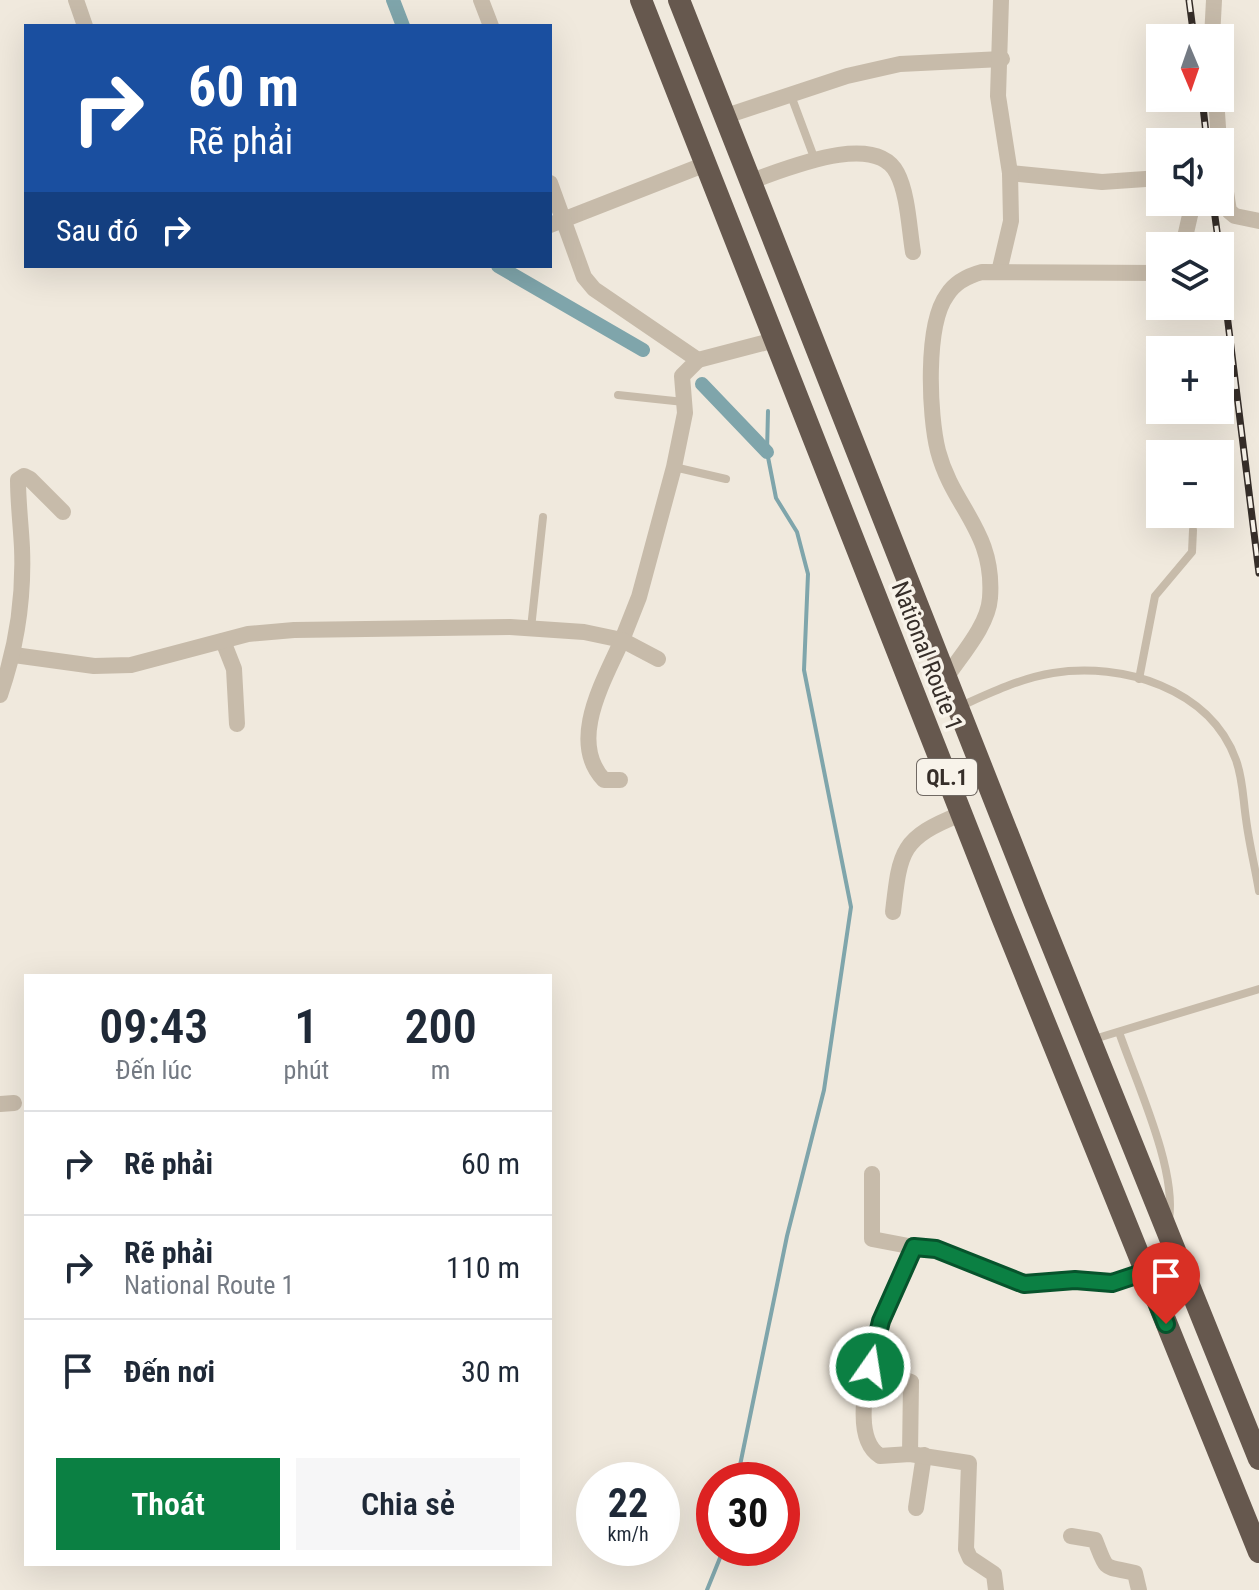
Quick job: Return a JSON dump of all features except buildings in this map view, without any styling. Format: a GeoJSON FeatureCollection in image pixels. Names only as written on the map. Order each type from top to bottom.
{"type":"FeatureCollection","features":[{"type":"Feature","properties":{"kind":"highway","name":"National Route 1"},"geometry":{"type":"LineString","coordinates":[[641,0],[1002,917],[1259,1552]]}},
{"type":"Feature","properties":{"kind":"highway","name":"National Route 1"},"geometry":{"type":"LineString","coordinates":[[679,0],[1035,903],[1255,1450]]}},
{"type":"Feature","properties":{"kind":"highway"},"geometry":{"type":"LineString","coordinates":[[703,157],[730,126]]}},
{"type":"Feature","properties":{"kind":"highway"},"geometry":{"type":"LineString","coordinates":[[1002,917],[1035,903]]}},
{"type":"Feature","properties":{"kind":"highway"},"geometry":{"type":"LineString","coordinates":[[1218,1453],[1255,1450]]}},
{"type":"Feature","properties":{"kind":"street"},"geometry":{"type":"LineString","coordinates":[[76,0],[84,24]]}},
{"type":"Feature","properties":{"kind":"street"},"geometry":{"type":"LineString","coordinates":[[481,0],[490,24]]}},
{"type":"Feature","properties":{"kind":"street"},"geometry":{"type":"LineString","coordinates":[[999,272],[1011,221],[1010,173],[998,96],[1001,0]]}},
{"type":"Feature","properties":{"kind":"street"},"geometry":{"type":"LineString","coordinates":[[1213,24],[1214,0]]}},
{"type":"Feature","properties":{"kind":"street"},"geometry":{"type":"LineString","coordinates":[[730,126],[790,93],[900,64],[998,59]]}},
{"type":"Feature","properties":{"kind":"street"},"geometry":{"type":"LineString","coordinates":[[751,181],[815,160],[855,153],[877,155],[890,163],[898,174],[913,252]]}},
{"type":"Feature","properties":{"kind":"street"},"geometry":{"type":"LineString","coordinates":[[557,222],[703,157]]}},
{"type":"Feature","properties":{"kind":"street"},"geometry":{"type":"LineString","coordinates":[[1010,173],[1102,182],[1146,179]]}},
{"type":"Feature","properties":{"kind":"street"},"geometry":{"type":"LineString","coordinates":[[552,194],[557,222],[584,277],[594,289],[698,360]]}},
{"type":"Feature","properties":{"kind":"street"},"geometry":{"type":"LineString","coordinates":[[1234,215],[1259,221]]}},
{"type":"Feature","properties":{"kind":"street"},"geometry":{"type":"LineString","coordinates":[[946,678],[988,615],[990,583],[980,530],[939,453],[931,383],[933,340],[944,298],[953,286],[967,276],[999,272],[1146,273]]}},
{"type":"Feature","properties":{"kind":"street"},"geometry":{"type":"LineString","coordinates":[[620,780],[602,779],[591,756],[592,707],[639,597],[674,467],[685,402],[682,376],[698,360],[775,340]]}},
{"type":"Feature","properties":{"kind":"street"},"geometry":{"type":"LineString","coordinates":[[0,695],[14,655],[22,549],[18,480],[24,476],[30,479],[63,512]]}},
{"type":"Feature","properties":{"kind":"street"},"geometry":{"type":"LineString","coordinates":[[14,655],[94,666],[119,665],[248,634],[294,630],[531,628],[622,640],[658,659]]}},
{"type":"Feature","properties":{"kind":"street"},"geometry":{"type":"LineString","coordinates":[[223,641],[234,669],[237,724]]}},
{"type":"Feature","properties":{"kind":"street"},"geometry":{"type":"LineString","coordinates":[[893,912],[899,868],[911,841],[919,832],[961,814]]}},
{"type":"Feature","properties":{"kind":"street"},"geometry":{"type":"LineString","coordinates":[[872,1174],[872,1239],[936,1249],[1024,1284],[1075,1280],[1112,1283],[1145,1272]]}},
{"type":"Feature","properties":{"kind":"street"},"geometry":{"type":"LineString","coordinates":[[914,1247],[881,1321],[870,1367],[863,1426],[866,1441],[880,1456],[917,1455],[969,1463],[966,1549],[970,1558],[994,1574],[996,1590]]}},
{"type":"Feature","properties":{"kind":"street"},"geometry":{"type":"LineString","coordinates":[[870,1367],[908,1378],[911,1382],[917,1455],[916,1508]]}},
{"type":"Feature","properties":{"kind":"street"},"geometry":{"type":"LineString","coordinates":[[1071,1536],[1095,1540],[1104,1565],[1112,1570],[1135,1573],[1139,1590]]}},
{"type":"Feature","properties":{"kind":"lane"},"geometry":{"type":"LineString","coordinates":[[790,93],[815,160]]}},
{"type":"Feature","properties":{"kind":"lane"},"geometry":{"type":"LineString","coordinates":[[618,395],[685,402]]}},
{"type":"Feature","properties":{"kind":"lane"},"geometry":{"type":"LineString","coordinates":[[674,467],[726,479]]}},
{"type":"Feature","properties":{"kind":"lane"},"geometry":{"type":"LineString","coordinates":[[531,628],[543,517]]}},
{"type":"Feature","properties":{"kind":"lane"},"geometry":{"type":"LineString","coordinates":[[1139,679],[1155,596],[1192,552],[1193,530]]}},
{"type":"Feature","properties":{"kind":"lane"},"geometry":{"type":"LineString","coordinates":[[958,707],[1020,681],[1052,673],[1083,671],[1139,679],[1193,702],[1219,725],[1242,782],[1259,891]]}},
{"type":"Feature","properties":{"kind":"lane"},"geometry":{"type":"LineString","coordinates":[[1090,1040],[1259,989]]}},
{"type":"Feature","properties":{"kind":"lane"},"geometry":{"type":"LineString","coordinates":[[1119,1032],[1171,1195],[1167,1232]]}},
{"type":"Feature","properties":{"kind":"waterway"},"geometry":{"type":"LineString","coordinates":[[393,0],[402,24]]}},
{"type":"Feature","properties":{"kind":"waterway"},"geometry":{"type":"LineString","coordinates":[[501,268],[643,350]]}},
{"type":"Feature","properties":{"kind":"waterway"},"geometry":{"type":"LineString","coordinates":[[702,384],[767,452]]}},
{"type":"Feature","properties":{"kind":"waterway"},"geometry":{"type":"LineString","coordinates":[[741,1462],[787,1236],[824,1090],[851,907],[804,670],[808,574],[797,532],[776,498],[767,452],[768,411]]}},
{"type":"Feature","properties":{"kind":"waterway"},"geometry":{"type":"LineString","coordinates":[[707,1590],[717,1566]]}},
{"type":"Feature","properties":{"kind":"railway"},"geometry":{"type":"LineString","coordinates":[[1189,0],[1192,24]]}},
{"type":"Feature","properties":{"kind":"railway"},"geometry":{"type":"LineString","coordinates":[[1204,112],[1205,128]]}},
{"type":"Feature","properties":{"kind":"railway"},"geometry":{"type":"LineString","coordinates":[[1215,216],[1217,232]]}},
{"type":"Feature","properties":{"kind":"railway"},"geometry":{"type":"LineString","coordinates":[[1228,320],[1259,573]]}},
{"type":"Feature","properties":{"kind":"route"},"geometry":{"type":"LineString","coordinates":[[870,1367],[881,1321],[914,1247],[936,1249],[1024,1284],[1043,1285],[1075,1280],[1112,1283],[1145,1272],[1166,1324]]}}]}
